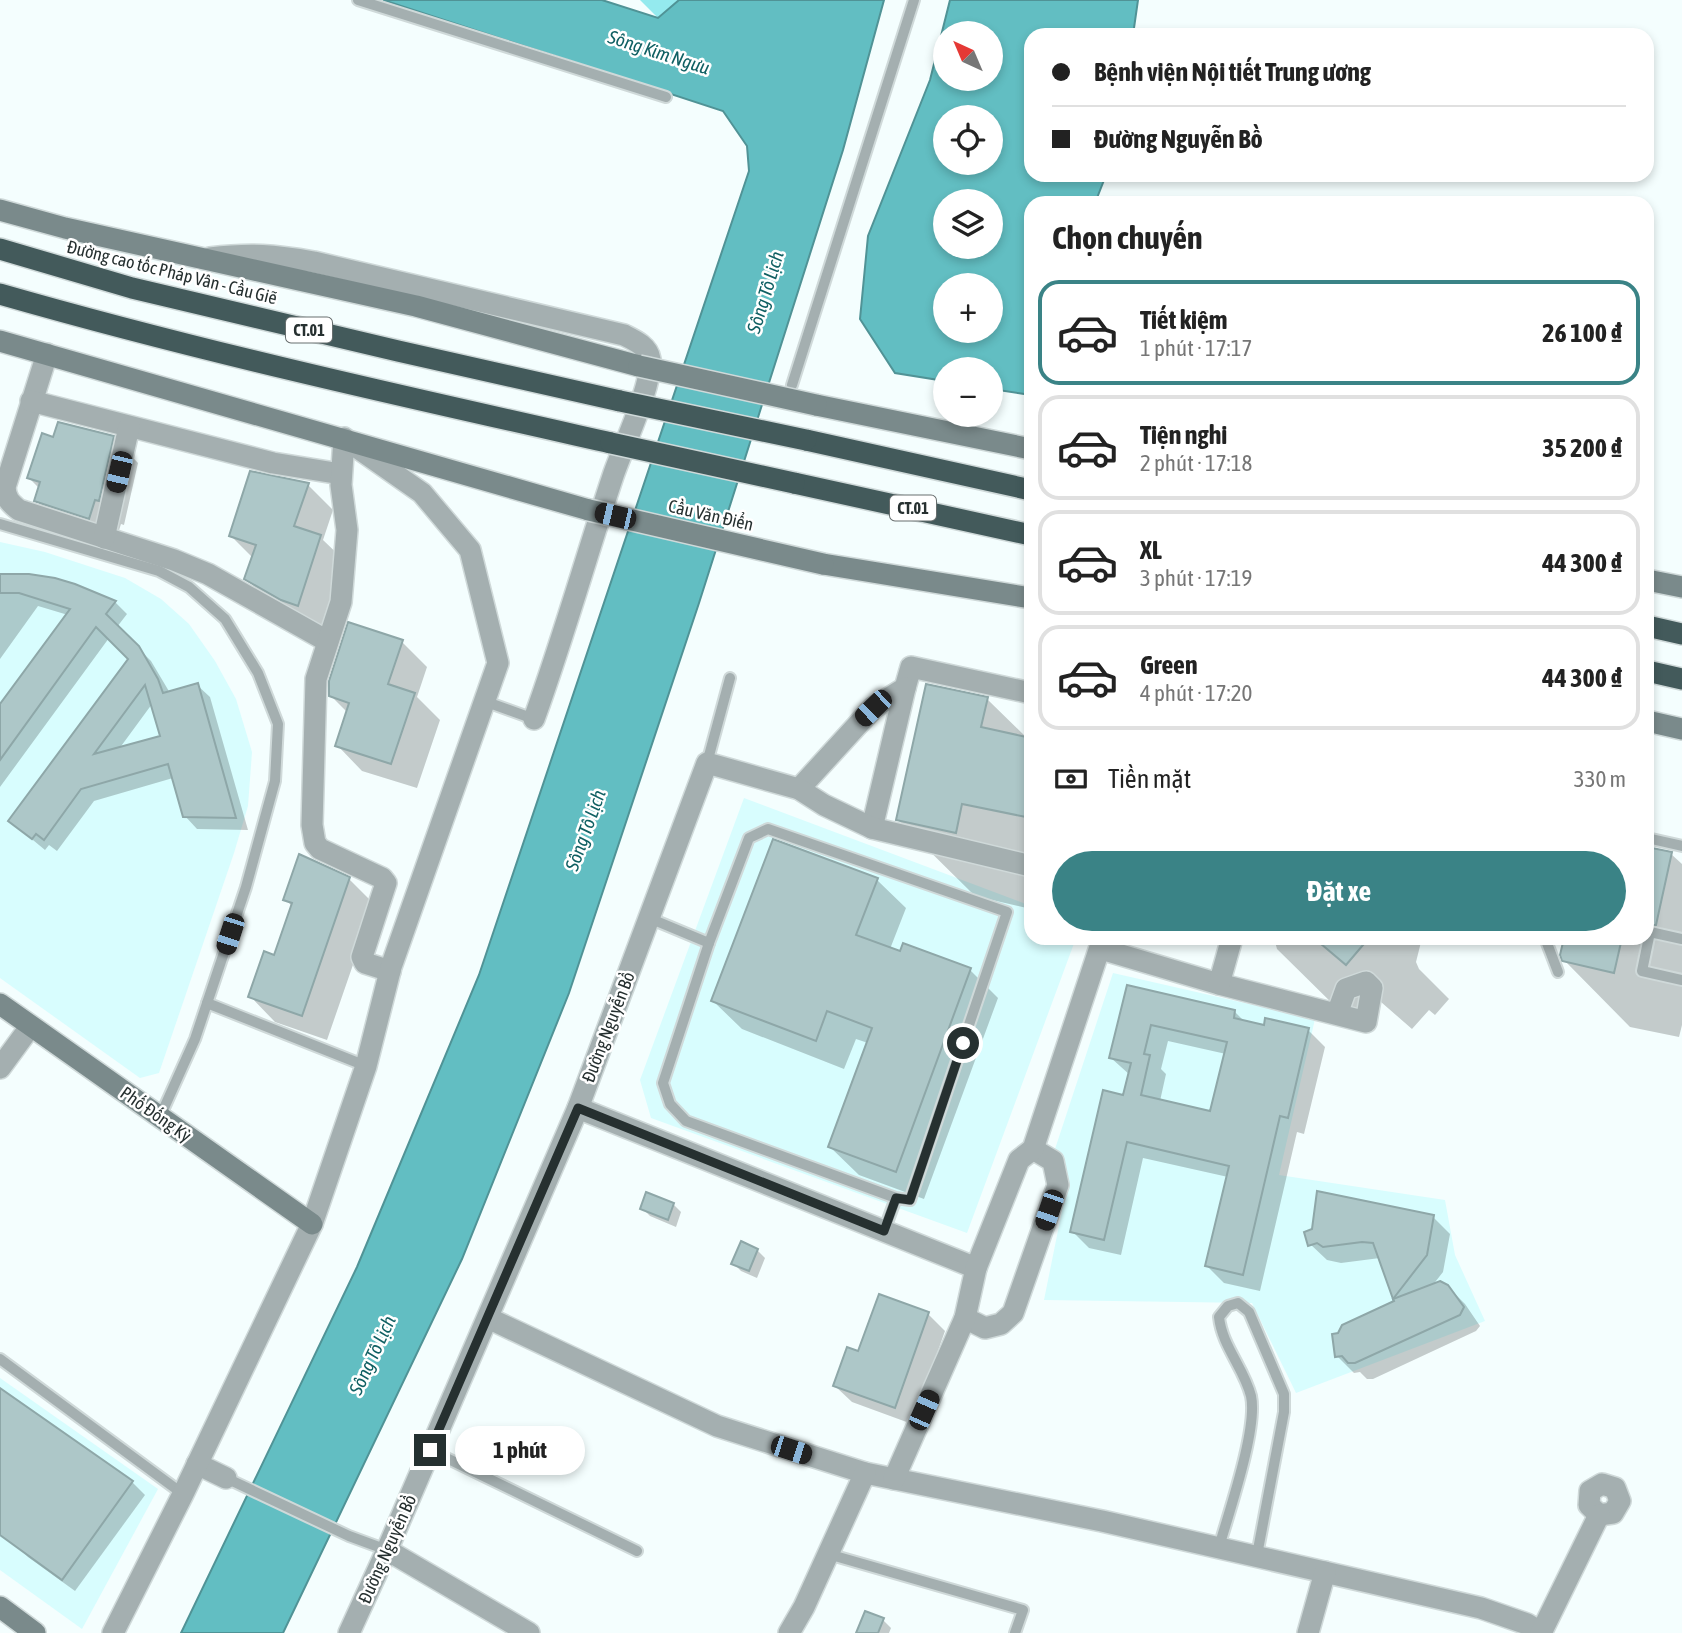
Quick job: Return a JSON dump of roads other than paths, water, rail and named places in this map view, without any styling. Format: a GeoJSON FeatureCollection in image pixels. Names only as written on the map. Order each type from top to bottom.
{"type":"FeatureCollection","features":[{"type":"Feature","properties":{"kind":"highway","name":"Đường cao tốc Pháp Vân - Cầu Giẽ"},"geometry":{"type":"LineString","coordinates":[[0,249],[132,288],[397,351],[1024,488]]}},
{"type":"Feature","properties":{"kind":"highway","name":"CT.01"},"geometry":{"type":"LineString","coordinates":[[0,294],[309,376],[1024,533]]}},
{"type":"Feature","properties":{"kind":"highway"},"geometry":{"type":"LineString","coordinates":[[1654,628],[1682,634]]}},
{"type":"Feature","properties":{"kind":"highway"},"geometry":{"type":"LineString","coordinates":[[1654,673],[1682,679]]}},
{"type":"Feature","properties":{"kind":"street"},"geometry":{"type":"LineString","coordinates":[[0,210],[65,228],[210,258],[416,306],[639,366],[1024,448]]}},
{"type":"Feature","properties":{"kind":"street"},"geometry":{"type":"LineString","coordinates":[[210,258],[271,254],[314,262],[624,335],[640,344],[650,356],[649,378],[613,476],[556,660],[534,719]]}},
{"type":"Feature","properties":{"kind":"street","name":"Cầu Văn Điển"},"geometry":{"type":"LineString","coordinates":[[0,341],[589,510],[824,564],[1024,597]]}},
{"type":"Feature","properties":{"kind":"street"},"geometry":{"type":"LineString","coordinates":[[47,354],[5,488],[6,498],[19,510],[174,560],[208,574],[327,641]]}},
{"type":"Feature","properties":{"kind":"street"},"geometry":{"type":"LineString","coordinates":[[31,401],[273,463],[341,474]]}},
{"type":"Feature","properties":{"kind":"street"},"geometry":{"type":"LineString","coordinates":[[104,538],[129,427]]}},
{"type":"Feature","properties":{"kind":"street"},"geometry":{"type":"LineString","coordinates":[[113,1633],[183,1494],[312,1224],[366,1066],[390,971],[498,663],[470,550],[422,493],[345,438],[341,474],[347,530],[341,602],[316,679],[312,825],[315,843],[320,849],[382,878],[386,883],[362,957],[365,964],[390,971]]}},
{"type":"Feature","properties":{"kind":"street"},"geometry":{"type":"LineString","coordinates":[[1654,581],[1682,587]]}},
{"type":"Feature","properties":{"kind":"street"},"geometry":{"type":"LineString","coordinates":[[872,828],[911,667],[1024,691]]}},
{"type":"Feature","properties":{"kind":"street"},"geometry":{"type":"LineString","coordinates":[[799,789],[873,708],[905,688]]}},
{"type":"Feature","properties":{"kind":"street"},"geometry":{"type":"LineString","coordinates":[[1654,723],[1682,729]]}},
{"type":"Feature","properties":{"kind":"street"},"geometry":{"type":"LineString","coordinates":[[707,763],[799,789],[824,805],[872,828],[1024,864]]}},
{"type":"Feature","properties":{"kind":"street","name":"Đường Nguyễn Bồ"},"geometry":{"type":"LineString","coordinates":[[349,1633],[578,1108],[707,763]]}},
{"type":"Feature","properties":{"kind":"street"},"geometry":{"type":"LineString","coordinates":[[894,1479],[965,1318],[976,1268],[1019,1160],[1033,1149],[1102,945]]}},
{"type":"Feature","properties":{"kind":"street"},"geometry":{"type":"LineString","coordinates":[[1105,945],[1219,985],[1337,1014]]}},
{"type":"Feature","properties":{"kind":"street"},"geometry":{"type":"LineString","coordinates":[[1219,985],[1230,945]]}},
{"type":"Feature","properties":{"kind":"street","name":"Phố Đống Kỳ"},"geometry":{"type":"LineString","coordinates":[[0,1004],[312,1224]]}},
{"type":"Feature","properties":{"kind":"street"},"geometry":{"type":"LineString","coordinates":[[0,1068],[30,1027]]}},
{"type":"Feature","properties":{"kind":"street"},"geometry":{"type":"LineString","coordinates":[[578,1108],[976,1268]]}},
{"type":"Feature","properties":{"kind":"street"},"geometry":{"type":"LineString","coordinates":[[965,1318],[985,1328],[1001,1324],[1013,1313],[1058,1185],[1053,1161],[1033,1149]]}},
{"type":"Feature","properties":{"kind":"street"},"geometry":{"type":"LineString","coordinates":[[488,1318],[717,1426],[865,1474],[1257,1555],[1481,1608],[1527,1624],[1541,1633],[1600,1515]]}},
{"type":"Feature","properties":{"kind":"street"},"geometry":{"type":"LineString","coordinates":[[197,1464],[230,1480]]}},
{"type":"Feature","properties":{"kind":"street"},"geometry":{"type":"LineString","coordinates":[[789,1633],[804,1607],[865,1474]]}},
{"type":"Feature","properties":{"kind":"street"},"geometry":{"type":"LineString","coordinates":[[387,1550],[530,1633]]}},
{"type":"Feature","properties":{"kind":"street"},"geometry":{"type":"LineString","coordinates":[[1308,1633],[1325,1572]]}},
{"type":"Feature","properties":{"kind":"street"},"geometry":{"type":"LineString","coordinates":[[0,1607],[34,1633]]}},
{"type":"Feature","properties":{"kind":"lane"},"geometry":{"type":"LineString","coordinates":[[358,0],[666,97]]}},
{"type":"Feature","properties":{"kind":"lane"},"geometry":{"type":"LineString","coordinates":[[792,385],[914,0]]}},
{"type":"Feature","properties":{"kind":"lane"},"geometry":{"type":"LineString","coordinates":[[0,524],[159,571],[189,587],[225,619],[258,673],[278,724],[275,781],[246,887],[195,1038],[160,1117]]}},
{"type":"Feature","properties":{"kind":"lane"},"geometry":{"type":"LineString","coordinates":[[707,763],[730,678]]}},
{"type":"Feature","properties":{"kind":"lane"},"geometry":{"type":"LineString","coordinates":[[484,701],[534,719]]}},
{"type":"Feature","properties":{"kind":"lane"},"geometry":{"type":"LineString","coordinates":[[768,829],[1007,912],[910,1200],[896,1198],[686,1121],[670,1104],[663,1083],[709,943],[750,838],[768,829]]}},
{"type":"Feature","properties":{"kind":"lane"},"geometry":{"type":"LineString","coordinates":[[1654,840],[1682,846]]}},
{"type":"Feature","properties":{"kind":"lane"},"geometry":{"type":"LineString","coordinates":[[649,918],[709,943]]}},
{"type":"Feature","properties":{"kind":"lane"},"geometry":{"type":"LineString","coordinates":[[1654,933],[1682,939]]}},
{"type":"Feature","properties":{"kind":"lane"},"geometry":{"type":"LineString","coordinates":[[1548,945],[1558,972]]}},
{"type":"Feature","properties":{"kind":"lane"},"geometry":{"type":"LineString","coordinates":[[1647,945],[1642,971],[1682,981]]}},
{"type":"Feature","properties":{"kind":"lane"},"geometry":{"type":"LineString","coordinates":[[207,1003],[366,1066]]}},
{"type":"Feature","properties":{"kind":"lane"},"geometry":{"type":"LineString","coordinates":[[884,1231],[896,1198]]}},
{"type":"Feature","properties":{"kind":"lane"},"geometry":{"type":"LineString","coordinates":[[1219,1547],[1253,1419],[1251,1395],[1221,1332],[1220,1317],[1228,1306],[1238,1303],[1250,1312],[1284,1394],[1284,1412],[1257,1555]]}},
{"type":"Feature","properties":{"kind":"lane"},"geometry":{"type":"LineString","coordinates":[[0,1359],[183,1494]]}},
{"type":"Feature","properties":{"kind":"lane"},"geometry":{"type":"LineString","coordinates":[[430,1450],[637,1551]]}},
{"type":"Feature","properties":{"kind":"lane"},"geometry":{"type":"LineString","coordinates":[[230,1480],[349,1536],[387,1550]]}},
{"type":"Feature","properties":{"kind":"lane"},"geometry":{"type":"LineString","coordinates":[[828,1555],[1023,1611],[1015,1633]]}},
{"type":"Feature","properties":{"kind":"water"},"geometry":{"type":"Polygon","coordinates":[[[383,0],[602,0],[658,18],[679,0],[884,0],[843,150],[699,603],[569,993],[462,1259],[283,1633],[181,1633],[357,1267],[479,975],[749,171],[747,146],[723,111],[383,0]]]}},
{"type":"Feature","properties":{"kind":"water"},"geometry":{"type":"Polygon","coordinates":[[[950,0],[1138,0],[1134,28],[1024,28],[1024,182],[1103,182],[1098,196],[1024,196],[1024,394],[1003,391],[1003,357],[933,357],[933,379],[895,373],[860,319],[868,236],[933,68],[933,91],[1003,91],[1003,21],[945,21],[950,0]]]}},
{"type":"Feature","properties":{"kind":"water label","name":"Sông Kim Ngưu"},"geometry":{"type":"Point","coordinates":[659,52]}},
{"type":"Feature","properties":{"kind":"water label","name":"Sông Tô Lịch"},"geometry":{"type":"Point","coordinates":[765,292]}},
{"type":"Feature","properties":{"kind":"water label","name":"Sông Tô Lịch"},"geometry":{"type":"Point","coordinates":[585,830]}},
{"type":"Feature","properties":{"kind":"water label","name":"Sông Tô Lịch"},"geometry":{"type":"Point","coordinates":[372,1355]}}]}
